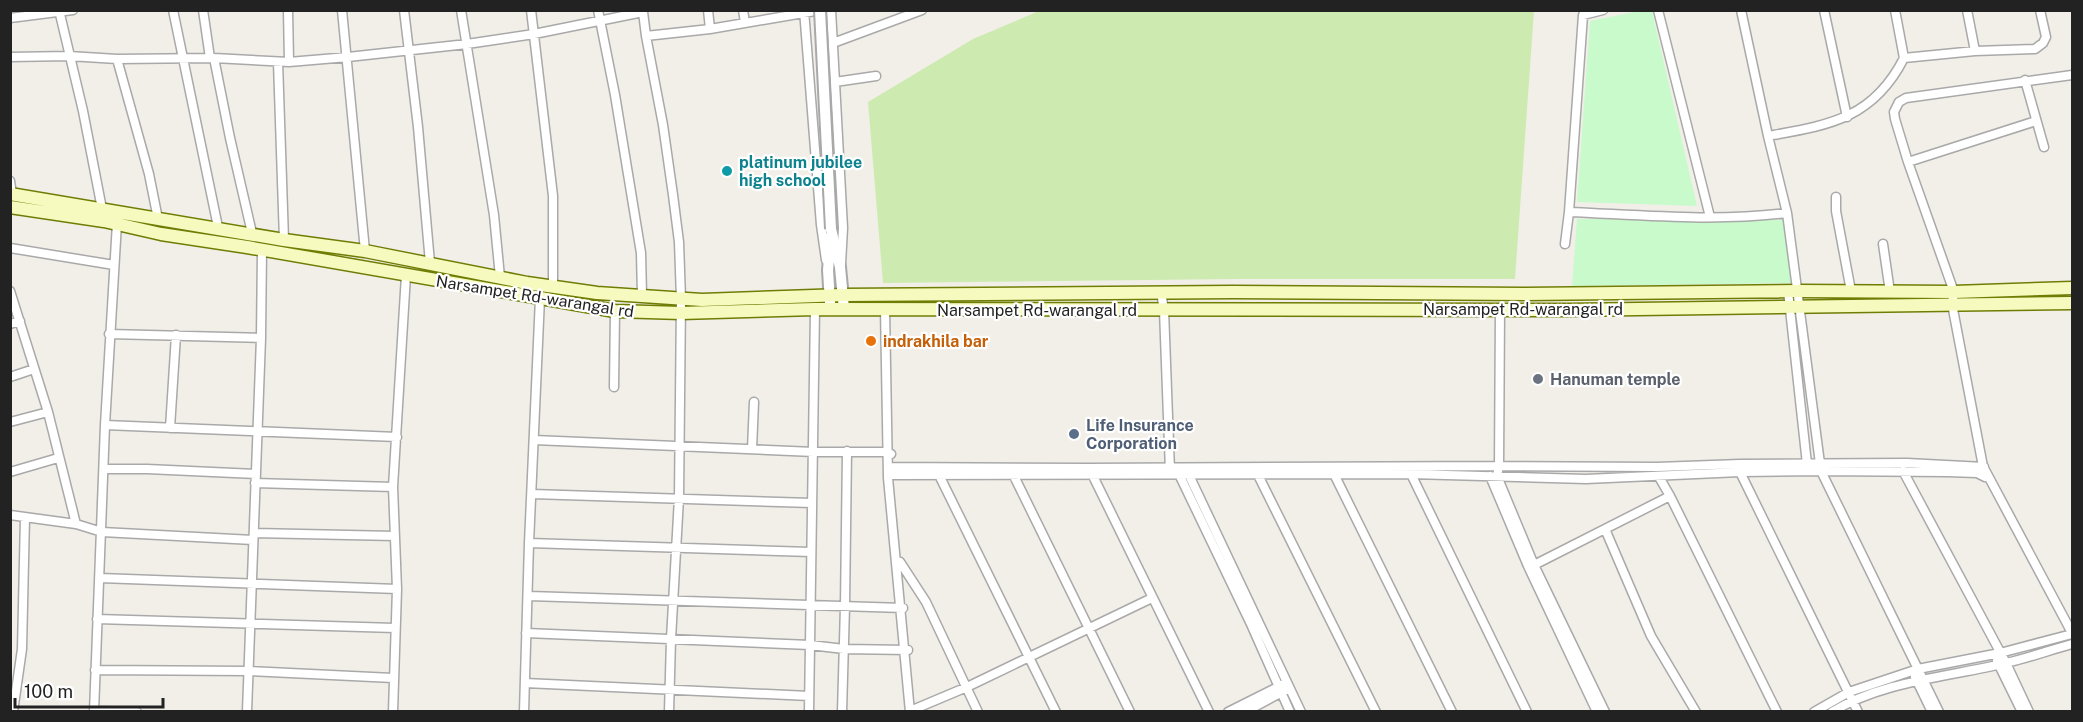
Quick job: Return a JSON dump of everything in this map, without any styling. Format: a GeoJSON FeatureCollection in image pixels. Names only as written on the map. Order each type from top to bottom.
{"type":"FeatureCollection","features":[{"type":"Feature","properties":{"kind":"main road","name":"Narsampet Rd-warangal rd"},"geometry":{"type":"LineString","coordinates":[[11,189],[161,234],[262,249],[615,311],[681,313],[815,309],[1796,308],[2073,288]]}},
{"type":"Feature","properties":{"kind":"main road","name":"Narsampet Rd-warangal rd"},"geometry":{"type":"LineString","coordinates":[[10,207],[108,218],[158,219],[218,227],[284,240],[365,251],[527,283],[597,293],[681,299],[1161,292],[1525,294],[1851,291],[2073,303]]}},
{"type":"Feature","properties":{"kind":"street"},"geometry":{"type":"LineString","coordinates":[[10,18],[73,10]]}},
{"type":"Feature","properties":{"kind":"street"},"geometry":{"type":"LineString","coordinates":[[173,10],[218,227]]}},
{"type":"Feature","properties":{"kind":"street"},"geometry":{"type":"LineString","coordinates":[[203,10],[252,233]]}},
{"type":"Feature","properties":{"kind":"street"},"geometry":{"type":"LineString","coordinates":[[288,10],[289,62]]}},
{"type":"Feature","properties":{"kind":"street"},"geometry":{"type":"LineString","coordinates":[[342,10],[365,251]]}},
{"type":"Feature","properties":{"kind":"street"},"geometry":{"type":"LineString","coordinates":[[404,10],[418,127],[430,263]]}},
{"type":"Feature","properties":{"kind":"street"},"geometry":{"type":"LineString","coordinates":[[460,10],[494,215],[500,277]]}},
{"type":"Feature","properties":{"kind":"street"},"geometry":{"type":"LineString","coordinates":[[531,10],[553,196],[553,287]]}},
{"type":"Feature","properties":{"kind":"street"},"geometry":{"type":"LineString","coordinates":[[598,10],[642,253],[642,295]]}},
{"type":"Feature","properties":{"kind":"street"},"geometry":{"type":"LineString","coordinates":[[708,10],[710,29]]}},
{"type":"Feature","properties":{"kind":"street"},"geometry":{"type":"LineString","coordinates":[[743,10],[745,23]]}},
{"type":"Feature","properties":{"kind":"street"},"geometry":{"type":"LineString","coordinates":[[646,36],[710,29],[820,10],[831,229],[828,270],[830,309]]}},
{"type":"Feature","properties":{"kind":"street"},"geometry":{"type":"LineString","coordinates":[[831,10],[843,228],[840,267]]}},
{"type":"Feature","properties":{"kind":"street"},"geometry":{"type":"LineString","coordinates":[[833,43],[922,10]]}},
{"type":"Feature","properties":{"kind":"street"},"geometry":{"type":"LineString","coordinates":[[1565,244],[1584,13],[1603,10]]}},
{"type":"Feature","properties":{"kind":"street"},"geometry":{"type":"LineString","coordinates":[[1658,10],[1710,217]]}},
{"type":"Feature","properties":{"kind":"street"},"geometry":{"type":"LineString","coordinates":[[1741,10],[1787,213],[1793,291],[1821,467],[1915,670],[1940,711]]}},
{"type":"Feature","properties":{"kind":"street"},"geometry":{"type":"LineString","coordinates":[[1824,10],[1848,117]]}},
{"type":"Feature","properties":{"kind":"street"},"geometry":{"type":"LineString","coordinates":[[1768,136],[1836,122],[1874,100],[1896,74],[1904,58],[1895,10]]}},
{"type":"Feature","properties":{"kind":"street"},"geometry":{"type":"LineString","coordinates":[[1967,10],[1975,51]]}},
{"type":"Feature","properties":{"kind":"street"},"geometry":{"type":"LineString","coordinates":[[1904,58],[2039,48],[2046,37],[2040,10]]}},
{"type":"Feature","properties":{"kind":"street"},"geometry":{"type":"LineString","coordinates":[[59,11],[108,218],[114,264],[109,334],[94,711],[137,711]]}},
{"type":"Feature","properties":{"kind":"street"},"geometry":{"type":"LineString","coordinates":[[10,57],[212,58],[289,62],[467,44],[534,34],[643,11],[663,124],[679,242],[680,498],[669,711]]}},
{"type":"Feature","properties":{"kind":"street"},"geometry":{"type":"LineString","coordinates":[[804,13],[821,225],[828,270]]}},
{"type":"Feature","properties":{"kind":"street"},"geometry":{"type":"LineString","coordinates":[[117,59],[149,174],[158,219]]}},
{"type":"Feature","properties":{"kind":"street"},"geometry":{"type":"LineString","coordinates":[[278,62],[284,240]]}},
{"type":"Feature","properties":{"kind":"street"},"geometry":{"type":"LineString","coordinates":[[2071,640],[1980,470],[1953,298],[1908,162],[1894,111],[1899,102],[1906,98],[2073,75]]}},
{"type":"Feature","properties":{"kind":"street"},"geometry":{"type":"LineString","coordinates":[[835,82],[876,76]]}},
{"type":"Feature","properties":{"kind":"street"},"geometry":{"type":"LineString","coordinates":[[2025,80],[2044,147]]}},
{"type":"Feature","properties":{"kind":"street"},"geometry":{"type":"LineString","coordinates":[[1908,162],[2036,121]]}},
{"type":"Feature","properties":{"kind":"street"},"geometry":{"type":"LineString","coordinates":[[1836,197],[1836,211],[1851,291]]}},
{"type":"Feature","properties":{"kind":"street"},"geometry":{"type":"LineString","coordinates":[[1569,212],[1710,217],[1764,216],[1787,213]]}},
{"type":"Feature","properties":{"kind":"street"},"geometry":{"type":"LineString","coordinates":[[831,229],[840,267],[844,309]]}},
{"type":"Feature","properties":{"kind":"street"},"geometry":{"type":"LineString","coordinates":[[1883,244],[1890,292]]}},
{"type":"Feature","properties":{"kind":"street"},"geometry":{"type":"LineString","coordinates":[[10,248],[114,264]]}},
{"type":"Feature","properties":{"kind":"street"},"geometry":{"type":"LineString","coordinates":[[247,711],[261,338],[262,249]]}},
{"type":"Feature","properties":{"kind":"street"},"geometry":{"type":"LineString","coordinates":[[393,711],[397,589],[393,488],[398,437],[406,275]]}},
{"type":"Feature","properties":{"kind":"street"},"geometry":{"type":"LineString","coordinates":[[10,291],[48,412],[76,524]]}},
{"type":"Feature","properties":{"kind":"street"},"geometry":{"type":"LineString","coordinates":[[1161,292],[1178,471],[1285,687],[1301,711]]}},
{"type":"Feature","properties":{"kind":"street"},"geometry":{"type":"LineString","coordinates":[[524,711],[525,633],[529,596],[529,543],[540,298]]}},
{"type":"Feature","properties":{"kind":"street"},"geometry":{"type":"LineString","coordinates":[[1500,308],[1499,466],[1494,476],[1528,566],[1597,711]]}},
{"type":"Feature","properties":{"kind":"street"},"geometry":{"type":"LineString","coordinates":[[1796,308],[1807,464]]}},
{"type":"Feature","properties":{"kind":"street"},"geometry":{"type":"LineString","coordinates":[[809,711],[815,309]]}},
{"type":"Feature","properties":{"kind":"street"},"geometry":{"type":"LineString","coordinates":[[887,310],[890,472],[912,711],[1152,598]]}},
{"type":"Feature","properties":{"kind":"street"},"geometry":{"type":"LineString","coordinates":[[614,387],[615,311]]}},
{"type":"Feature","properties":{"kind":"street"},"geometry":{"type":"LineString","coordinates":[[10,324],[20,321]]}},
{"type":"Feature","properties":{"kind":"street"},"geometry":{"type":"LineString","coordinates":[[109,334],[261,338]]}},
{"type":"Feature","properties":{"kind":"street"},"geometry":{"type":"LineString","coordinates":[[170,428],[176,335]]}},
{"type":"Feature","properties":{"kind":"street"},"geometry":{"type":"LineString","coordinates":[[10,376],[34,369]]}},
{"type":"Feature","properties":{"kind":"street"},"geometry":{"type":"LineString","coordinates":[[752,449],[754,402]]}},
{"type":"Feature","properties":{"kind":"street"},"geometry":{"type":"LineString","coordinates":[[10,422],[48,412]]}},
{"type":"Feature","properties":{"kind":"street"},"geometry":{"type":"LineString","coordinates":[[105,425],[398,437]]}},
{"type":"Feature","properties":{"kind":"street"},"geometry":{"type":"LineString","coordinates":[[534,440],[889,453]]}},
{"type":"Feature","properties":{"kind":"street"},"geometry":{"type":"LineString","coordinates":[[842,711],[847,451]]}},
{"type":"Feature","properties":{"kind":"street"},"geometry":{"type":"LineString","coordinates":[[10,472],[58,458]]}},
{"type":"Feature","properties":{"kind":"street"},"geometry":{"type":"LineString","coordinates":[[1178,471],[1258,475],[1412,474],[1586,479],[1907,463],[1980,470]]}},
{"type":"Feature","properties":{"kind":"street"},"geometry":{"type":"LineString","coordinates":[[890,472],[939,476],[1015,476],[1091,472],[1499,466],[1657,467],[1740,464],[1807,464],[1821,467],[1903,471],[1980,470]]}},
{"type":"Feature","properties":{"kind":"street"},"geometry":{"type":"LineString","coordinates":[[890,472],[935,467],[1091,472]]}},
{"type":"Feature","properties":{"kind":"street"},"geometry":{"type":"LineString","coordinates":[[935,467],[1056,711]]}},
{"type":"Feature","properties":{"kind":"street"},"geometry":{"type":"LineString","coordinates":[[1010,468],[1130,711]]}},
{"type":"Feature","properties":{"kind":"street"},"geometry":{"type":"LineString","coordinates":[[104,470],[147,469],[393,488]]}},
{"type":"Feature","properties":{"kind":"street"},"geometry":{"type":"LineString","coordinates":[[1903,471],[2029,711]]}},
{"type":"Feature","properties":{"kind":"street"},"geometry":{"type":"LineString","coordinates":[[890,472],[900,562],[902,608]]}},
{"type":"Feature","properties":{"kind":"street"},"geometry":{"type":"LineString","coordinates":[[1091,472],[1209,711]]}},
{"type":"Feature","properties":{"kind":"street"},"geometry":{"type":"LineString","coordinates":[[1740,472],[1848,700],[1858,711]]}},
{"type":"Feature","properties":{"kind":"street"},"geometry":{"type":"LineString","coordinates":[[1334,474],[1452,711]]}},
{"type":"Feature","properties":{"kind":"street"},"geometry":{"type":"LineString","coordinates":[[1412,474],[1527,711]]}},
{"type":"Feature","properties":{"kind":"street"},"geometry":{"type":"LineString","coordinates":[[1258,475],[1376,711]]}},
{"type":"Feature","properties":{"kind":"street"},"geometry":{"type":"LineString","coordinates":[[1494,476],[1605,711]]}},
{"type":"Feature","properties":{"kind":"street"},"geometry":{"type":"LineString","coordinates":[[1659,477],[1671,496],[1777,711]]}},
{"type":"Feature","properties":{"kind":"street"},"geometry":{"type":"LineString","coordinates":[[532,494],[812,503]]}},
{"type":"Feature","properties":{"kind":"street"},"geometry":{"type":"LineString","coordinates":[[1534,564],[1671,496]]}},
{"type":"Feature","properties":{"kind":"street"},"geometry":{"type":"LineString","coordinates":[[10,515],[76,524],[102,532],[254,537],[395,536]]}},
{"type":"Feature","properties":{"kind":"street"},"geometry":{"type":"LineString","coordinates":[[13,711],[22,649],[25,517]]}},
{"type":"Feature","properties":{"kind":"street"},"geometry":{"type":"LineString","coordinates":[[1605,529],[1652,636],[1696,711]]}},
{"type":"Feature","properties":{"kind":"street"},"geometry":{"type":"LineString","coordinates":[[529,543],[811,552]]}},
{"type":"Feature","properties":{"kind":"street"},"geometry":{"type":"LineString","coordinates":[[900,562],[926,602],[978,711]]}},
{"type":"Feature","properties":{"kind":"street"},"geometry":{"type":"LineString","coordinates":[[100,578],[397,589]]}},
{"type":"Feature","properties":{"kind":"street"},"geometry":{"type":"LineString","coordinates":[[529,596],[902,608]]}},
{"type":"Feature","properties":{"kind":"street"},"geometry":{"type":"LineString","coordinates":[[97,619],[395,628]]}},
{"type":"Feature","properties":{"kind":"street"},"geometry":{"type":"LineString","coordinates":[[525,633],[810,645],[844,649],[906,649]]}},
{"type":"Feature","properties":{"kind":"street"},"geometry":{"type":"LineString","coordinates":[[1832,711],[1848,700],[1915,670],[2071,640]]}},
{"type":"Feature","properties":{"kind":"street"},"geometry":{"type":"LineString","coordinates":[[1814,711],[1921,681],[2003,664],[2071,640]]}},
{"type":"Feature","properties":{"kind":"street"},"geometry":{"type":"LineString","coordinates":[[2003,664],[2022,711]]}},
{"type":"Feature","properties":{"kind":"street"},"geometry":{"type":"LineString","coordinates":[[95,670],[249,671],[393,678]]}},
{"type":"Feature","properties":{"kind":"street"},"geometry":{"type":"LineString","coordinates":[[1921,681],[1932,711]]}},
{"type":"Feature","properties":{"kind":"street"},"geometry":{"type":"LineString","coordinates":[[525,683],[809,696]]}},
{"type":"Feature","properties":{"kind":"street"},"geometry":{"type":"LineString","coordinates":[[1228,711],[1285,687]]}},
{"type":"Feature","properties":{"kind":"street"},"geometry":{"type":"LineString","coordinates":[[1245,711],[1285,687]]}},
{"type":"Feature","properties":{"kind":"street"},"geometry":{"type":"LineString","coordinates":[[1285,687],[1290,711]]}},
{"type":"Feature","properties":{"kind":"green space"},"geometry":{"type":"Polygon","coordinates":[[[1039,11],[1534,11],[1515,279],[883,283],[868,102],[973,39],[1039,11]]]}},
{"type":"Feature","properties":{"kind":"green space"},"geometry":{"type":"Polygon","coordinates":[[[1639,11],[1652,11],[1697,206],[1577,202],[1590,21],[1639,11]]]}},
{"type":"Feature","properties":{"kind":"green space"},"geometry":{"type":"Polygon","coordinates":[[[1577,219],[1784,220],[1795,283],[1572,286],[1577,219]]]}},
{"type":"Feature","properties":{"kind":"place","name":"platinum jubilee high school"},"geometry":{"type":"Point","coordinates":[727,171]}},
{"type":"Feature","properties":{"kind":"place","name":"indrakhila bar"},"geometry":{"type":"Point","coordinates":[871,341]}},
{"type":"Feature","properties":{"kind":"place","name":"Hanuman temple"},"geometry":{"type":"Point","coordinates":[1538,379]}},
{"type":"Feature","properties":{"kind":"place","name":"Life Insurance Corporation"},"geometry":{"type":"Point","coordinates":[1074,434]}}]}
